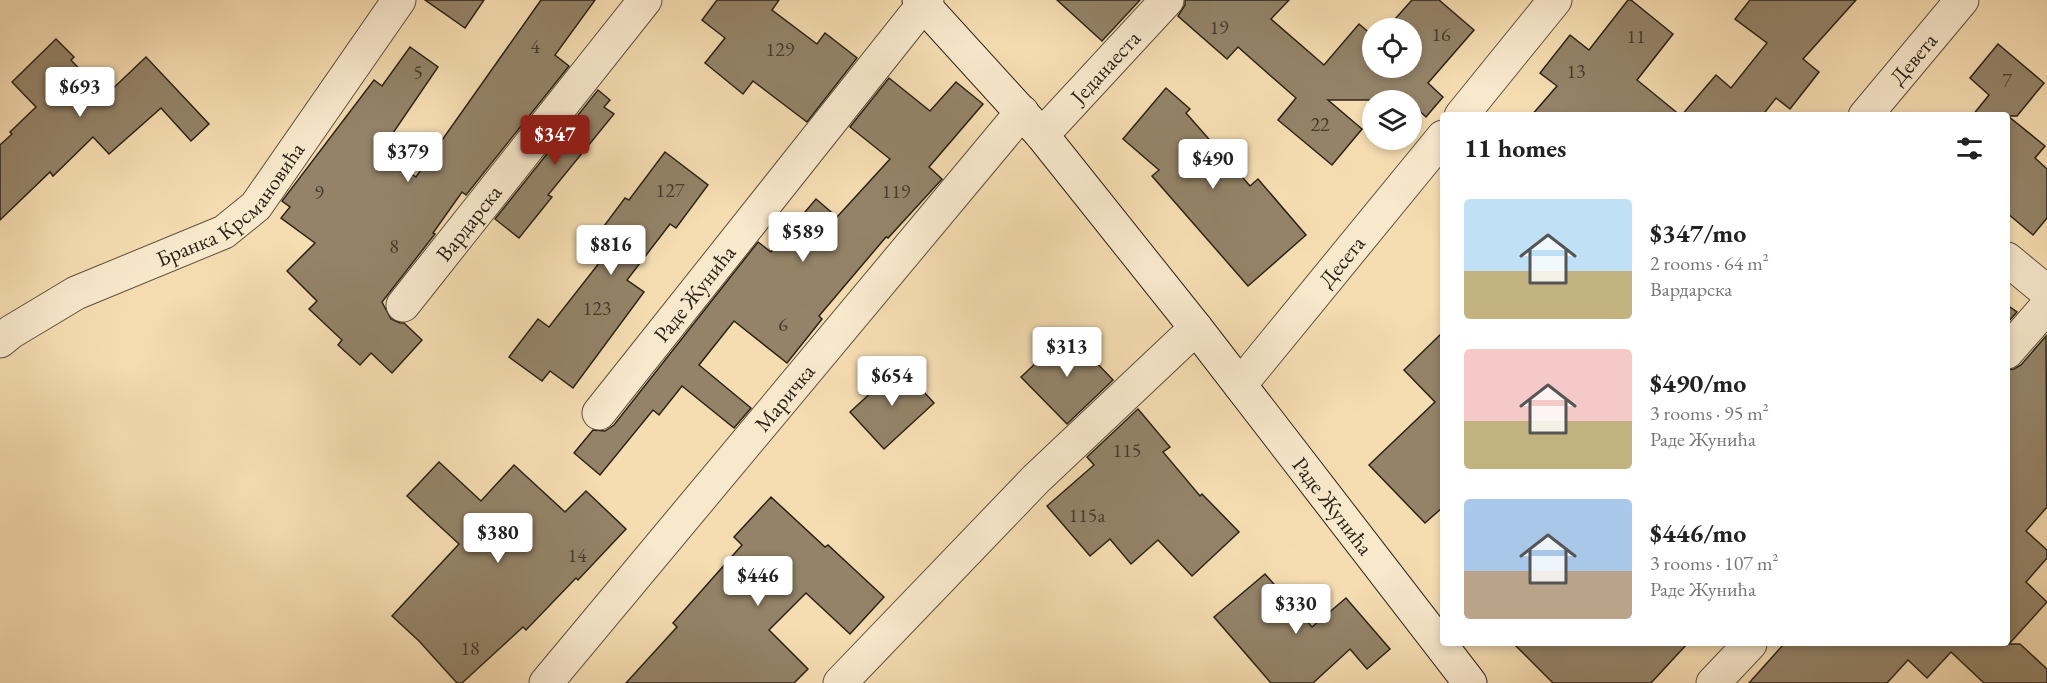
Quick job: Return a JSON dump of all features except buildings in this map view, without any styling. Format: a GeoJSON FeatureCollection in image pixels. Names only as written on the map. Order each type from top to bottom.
{"type":"FeatureCollection","features":[{"type":"Feature","properties":{"kind":"street","name":"Бранка Крсмановића"},"geometry":{"type":"LineString","coordinates":[[0,341],[76,293],[224,232],[256,206],[399,0]]}},
{"type":"Feature","properties":{"kind":"street","name":"Вардарска"},"geometry":{"type":"LineString","coordinates":[[404,305],[645,0]]}},
{"type":"Feature","properties":{"kind":"street","name":"Једанаеста"},"geometry":{"type":"LineString","coordinates":[[1032,124],[1167,0]]}},
{"type":"Feature","properties":{"kind":"street"},"geometry":{"type":"LineString","coordinates":[[1464,112],[1555,0]]}},
{"type":"Feature","properties":{"kind":"street","name":"Девета"},"geometry":{"type":"LineString","coordinates":[[1868,112],[1962,0]]}},
{"type":"Feature","properties":{"kind":"street","name":"Раде Жунића"},"geometry":{"type":"LineString","coordinates":[[599,414],[923,1],[1032,124],[1197,328],[1240,385],[1438,627]]}},
{"type":"Feature","properties":{"kind":"street","name":"Маричка"},"geometry":{"type":"LineString","coordinates":[[546,683],[1032,124]]}},
{"type":"Feature","properties":{"kind":"street","name":"Десета"},"geometry":{"type":"LineString","coordinates":[[1240,385],[1440,141]]}},
{"type":"Feature","properties":{"kind":"street"},"geometry":{"type":"LineString","coordinates":[[2010,261],[2047,292]]}},
{"type":"Feature","properties":{"kind":"street"},"geometry":{"type":"LineString","coordinates":[[2010,349],[2047,306]]}},
{"type":"Feature","properties":{"kind":"street"},"geometry":{"type":"LineString","coordinates":[[840,683],[1036,479],[1197,328]]}},
{"type":"Feature","properties":{"kind":"street","name":"Раде Жунића"},"geometry":{"type":"LineString","coordinates":[[1449,646],[1470,683]]}},
{"type":"Feature","properties":{"kind":"street"},"geometry":{"type":"LineString","coordinates":[[1713,683],[1748,646]]}}]}
